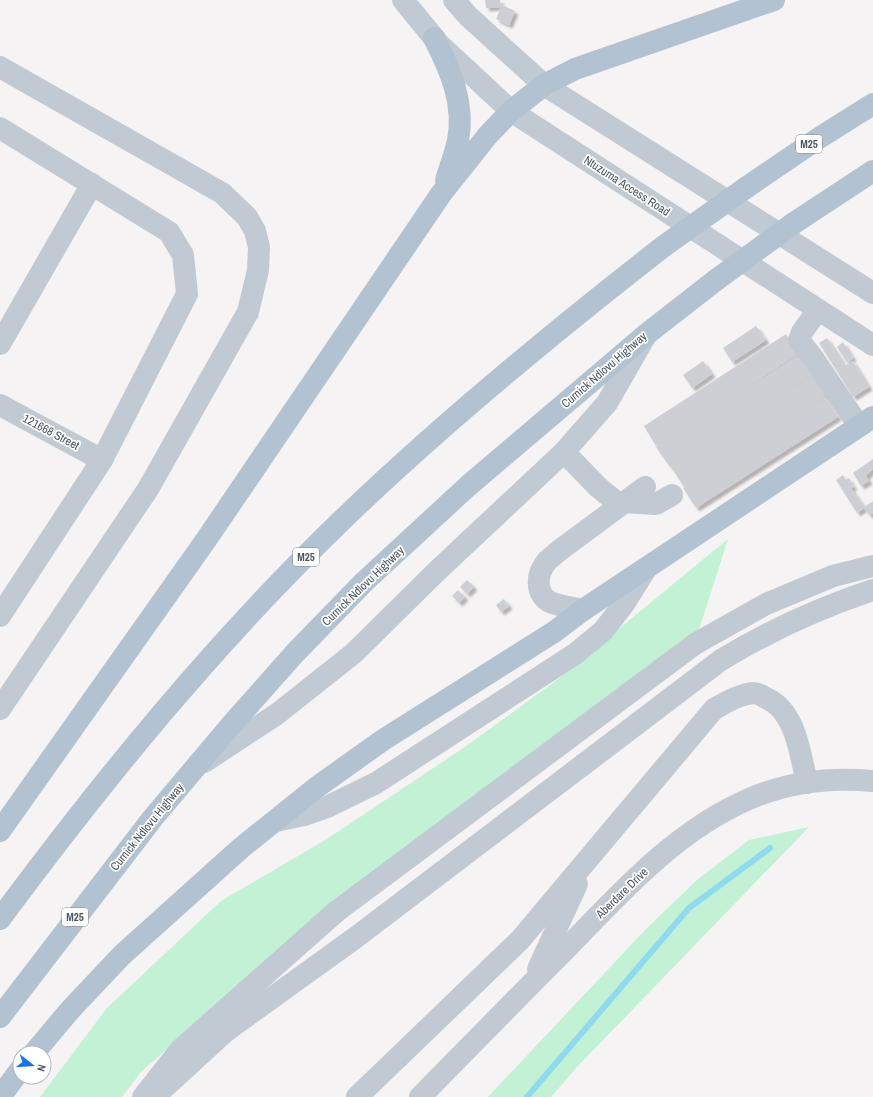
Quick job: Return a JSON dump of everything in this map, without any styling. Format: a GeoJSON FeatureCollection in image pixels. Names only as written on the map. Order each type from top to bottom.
{"type":"FeatureCollection","features":[{"type":"Feature","properties":{"kind":"main road"},"geometry":{"type":"LineString","coordinates":[[0,831],[206,540],[441,194],[488,135],[511,111],[544,84],[574,69],[774,0]]}},
{"type":"Feature","properties":{"kind":"main road"},"geometry":{"type":"LineString","coordinates":[[434,38],[450,69],[459,104],[460,117],[458,142],[441,194]]}},
{"type":"Feature","properties":{"kind":"main road","name":"M25"},"geometry":{"type":"LineString","coordinates":[[0,919],[59,839],[148,730],[250,614],[337,525],[496,381],[664,246],[819,138],[873,104]]}},
{"type":"Feature","properties":{"kind":"main road","name":"Curnick Ndlovu Highway"},"geometry":{"type":"LineString","coordinates":[[0,1017],[148,825],[232,724],[295,653],[364,582],[468,486],[648,333],[716,280],[794,223],[873,171]]}},
{"type":"Feature","properties":{"kind":"main road"},"geometry":{"type":"LineString","coordinates":[[41,1045],[71,1009],[122,955],[241,848],[317,787],[383,740],[554,632],[583,610],[866,422]]}},
{"type":"Feature","properties":{"kind":"main road"},"geometry":{"type":"LineString","coordinates":[[0,1097],[12,1081]]}},
{"type":"Feature","properties":{"kind":"street","name":"Ntuzuma Access Road"},"geometry":{"type":"LineString","coordinates":[[404,0],[434,38],[511,111],[873,345]]}},
{"type":"Feature","properties":{"kind":"street"},"geometry":{"type":"LineString","coordinates":[[454,0],[468,16],[544,84],[873,293]]}},
{"type":"Feature","properties":{"kind":"street"},"geometry":{"type":"LineString","coordinates":[[0,67],[222,192],[247,217],[255,231],[259,247],[258,270],[248,312],[148,489],[0,709]]}},
{"type":"Feature","properties":{"kind":"street"},"geometry":{"type":"LineString","coordinates":[[0,128],[169,232],[183,255],[188,294],[102,460],[0,616]]}},
{"type":"Feature","properties":{"kind":"street"},"geometry":{"type":"LineString","coordinates":[[0,344],[92,184]]}},
{"type":"Feature","properties":{"kind":"street"},"geometry":{"type":"LineString","coordinates":[[818,310],[802,332],[799,340],[866,422]]}},
{"type":"Feature","properties":{"kind":"street"},"geometry":{"type":"LineString","coordinates":[[200,764],[277,714],[354,653],[564,452],[607,403],[648,333]]}},
{"type":"Feature","properties":{"kind":"street","name":"121668 Street"},"geometry":{"type":"LineString","coordinates":[[0,405],[102,460]]}},
{"type":"Feature","properties":{"kind":"street"},"geometry":{"type":"LineString","coordinates":[[564,452],[598,487],[621,504],[656,504],[672,495]]}},
{"type":"Feature","properties":{"kind":"street"},"geometry":{"type":"LineString","coordinates":[[583,610],[552,603],[546,599],[541,594],[538,586],[540,576],[548,561],[621,504],[645,488]]}},
{"type":"Feature","properties":{"kind":"street"},"geometry":{"type":"LineString","coordinates":[[144,1097],[180,1050],[337,911],[695,644],[766,604],[833,576],[873,566]]}},
{"type":"Feature","properties":{"kind":"street"},"geometry":{"type":"LineString","coordinates":[[276,821],[304,815],[328,807],[376,783],[576,654],[603,631],[624,604],[646,569]]}},
{"type":"Feature","properties":{"kind":"street"},"geometry":{"type":"LineString","coordinates":[[154,1097],[226,1031],[355,938],[720,660],[760,636],[808,615],[873,590]]}},
{"type":"Feature","properties":{"kind":"street"},"geometry":{"type":"LineString","coordinates":[[357,1097],[520,940],[714,709],[736,697],[755,693],[776,702],[787,718],[798,741],[806,783]]}},
{"type":"Feature","properties":{"kind":"street","name":"Aberdare Drive"},"geometry":{"type":"LineString","coordinates":[[420,1097],[636,877],[690,834],[749,799],[790,785],[843,778],[873,781]]}},
{"type":"Feature","properties":{"kind":"street"},"geometry":{"type":"LineString","coordinates":[[532,983],[588,860]]}},
{"type":"Feature","properties":{"kind":"green space"},"geometry":{"type":"Polygon","coordinates":[[[728,539],[697,636],[271,956],[141,1072],[122,1097],[40,1097],[49,1085],[52,1085],[52,1081],[107,1008],[221,901],[327,839],[462,749],[553,683],[728,539]]]}},
{"type":"Feature","properties":{"kind":"green space"},"geometry":{"type":"Polygon","coordinates":[[[809,827],[576,1068],[551,1097],[488,1097],[646,929],[697,880],[749,840],[809,827]]]}},
{"type":"Feature","properties":{"kind":"building"},"geometry":{"type":"Polygon","coordinates":[[[485,0],[500,0],[501,7],[486,8],[485,0]]]}},
{"type":"Feature","properties":{"kind":"building"},"geometry":{"type":"Polygon","coordinates":[[[502,5],[515,11],[509,25],[496,19],[502,5]]]}},
{"type":"Feature","properties":{"kind":"building"},"geometry":{"type":"Polygon","coordinates":[[[756,326],[766,340],[732,362],[723,348],[756,326]]]}},
{"type":"Feature","properties":{"kind":"building"},"geometry":{"type":"Polygon","coordinates":[[[786,334],[798,354],[656,446],[644,426],[786,334]]]}},
{"type":"Feature","properties":{"kind":"building"},"geometry":{"type":"Polygon","coordinates":[[[827,338],[845,366],[853,361],[869,387],[853,397],[819,343],[827,338]]]}},
{"type":"Feature","properties":{"kind":"building"},"geometry":{"type":"Polygon","coordinates":[[[843,342],[853,358],[847,363],[837,347],[843,342]]]}},
{"type":"Feature","properties":{"kind":"building"},"geometry":{"type":"Polygon","coordinates":[[[799,355],[811,375],[670,467],[656,447],[799,355]]]}},
{"type":"Feature","properties":{"kind":"building"},"geometry":{"type":"Polygon","coordinates":[[[703,361],[712,374],[692,388],[683,375],[703,361]]]}},
{"type":"Feature","properties":{"kind":"building"},"geometry":{"type":"Polygon","coordinates":[[[813,375],[826,395],[684,487],[671,467],[813,375]]]}},
{"type":"Feature","properties":{"kind":"building"},"geometry":{"type":"Polygon","coordinates":[[[825,397],[838,417],[696,508],[683,488],[825,397]]]}},
{"type":"Feature","properties":{"kind":"building"},"geometry":{"type":"Polygon","coordinates":[[[873,459],[873,469],[866,476],[869,481],[861,486],[853,473],[873,459]]]}},
{"type":"Feature","properties":{"kind":"building"},"geometry":{"type":"Polygon","coordinates":[[[843,475],[846,480],[849,478],[851,481],[848,483],[851,483],[854,486],[851,488],[864,507],[873,501],[873,513],[869,515],[864,508],[857,513],[836,480],[843,475]]]}},
{"type":"Feature","properties":{"kind":"building"},"geometry":{"type":"Polygon","coordinates":[[[467,580],[474,587],[467,594],[460,587],[467,580]]]}},
{"type":"Feature","properties":{"kind":"building"},"geometry":{"type":"Polygon","coordinates":[[[458,590],[465,597],[459,603],[452,596],[458,590]]]}},
{"type":"Feature","properties":{"kind":"building"},"geometry":{"type":"Polygon","coordinates":[[[504,599],[509,606],[501,612],[496,605],[504,599]]]}},
{"type":"Feature","properties":{"kind":"waterway"},"geometry":{"type":"LineString","coordinates":[[527,1097],[689,908],[770,848]]}}]}
